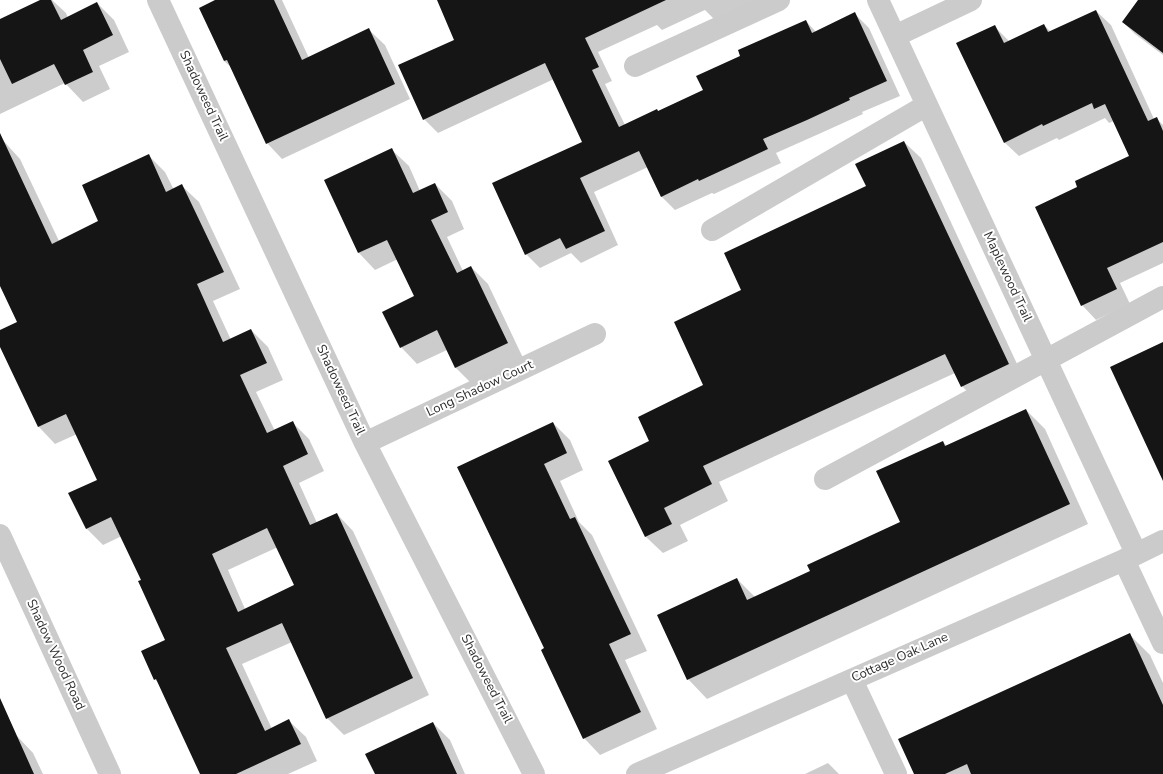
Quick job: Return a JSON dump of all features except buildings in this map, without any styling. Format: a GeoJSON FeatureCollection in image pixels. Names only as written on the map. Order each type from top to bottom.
{"type":"FeatureCollection","features":[{"type":"Feature","properties":{"kind":"street","name":"Shadoweed Trail"},"geometry":{"type":"LineString","coordinates":[[158,0],[365,443],[534,774]]}},
{"type":"Feature","properties":{"kind":"street"},"geometry":{"type":"LineString","coordinates":[[635,66],[779,0]]}},
{"type":"Feature","properties":{"kind":"street","name":"Maplewood Trail"},"geometry":{"type":"LineString","coordinates":[[878,0],[1045,360],[1130,557],[1163,643]]}},
{"type":"Feature","properties":{"kind":"street"},"geometry":{"type":"LineString","coordinates":[[895,36],[971,0]]}},
{"type":"Feature","properties":{"kind":"street"},"geometry":{"type":"LineString","coordinates":[[712,230],[927,105]]}},
{"type":"Feature","properties":{"kind":"street"},"geometry":{"type":"LineString","coordinates":[[825,479],[1163,297]]}},
{"type":"Feature","properties":{"kind":"street","name":"Long Shadow Court"},"geometry":{"type":"LineString","coordinates":[[365,443],[595,334]]}},
{"type":"Feature","properties":{"kind":"street","name":"Shadow Wood Road"},"geometry":{"type":"LineString","coordinates":[[0,535],[110,774]]}},
{"type":"Feature","properties":{"kind":"street","name":"Cottage Oak Lane"},"geometry":{"type":"LineString","coordinates":[[637,774],[1130,557],[1163,541]]}},
{"type":"Feature","properties":{"kind":"street"},"geometry":{"type":"LineString","coordinates":[[852,680],[896,774]]}}]}
